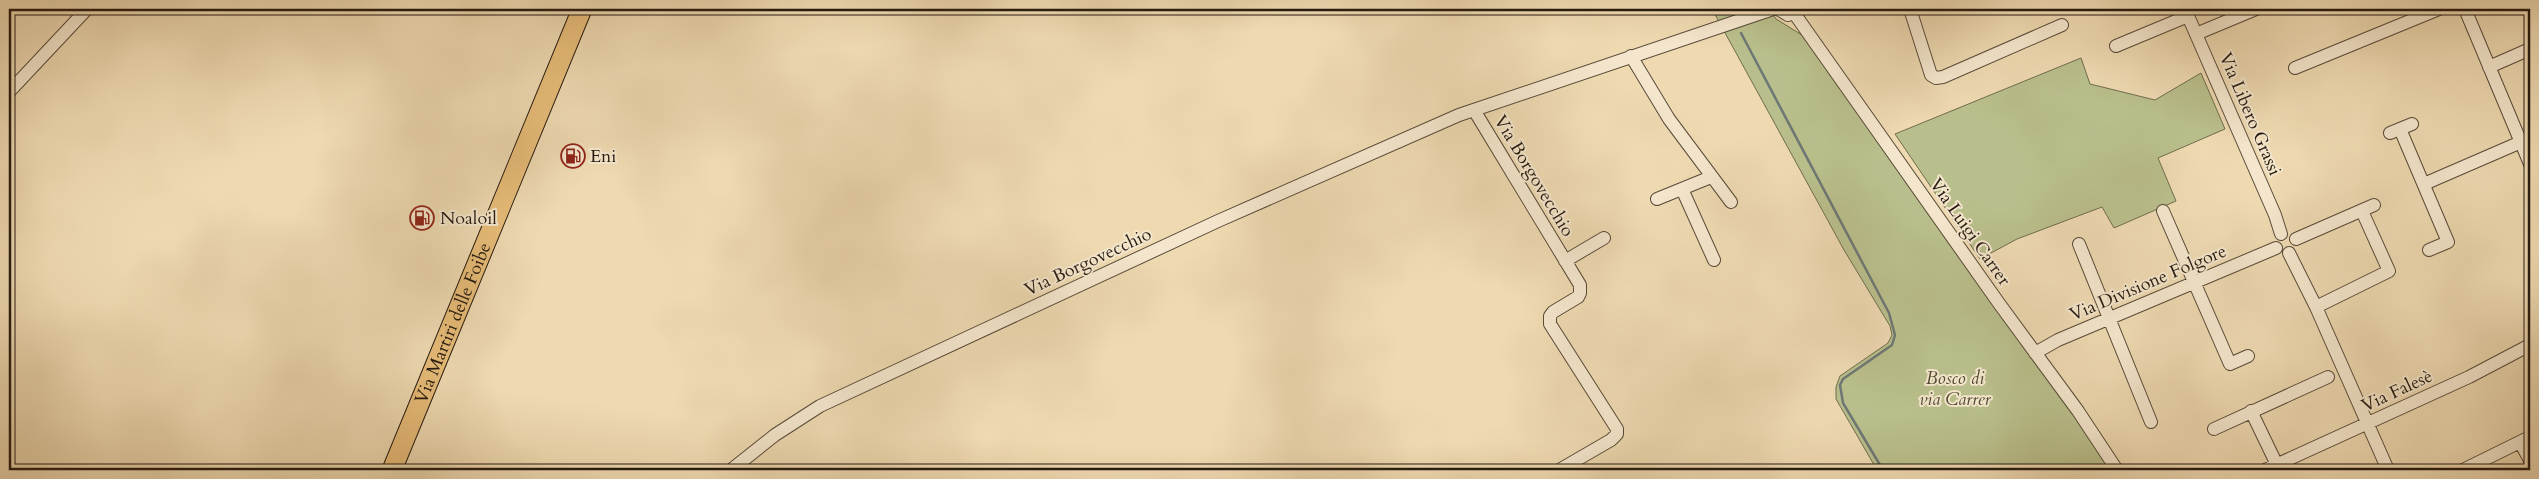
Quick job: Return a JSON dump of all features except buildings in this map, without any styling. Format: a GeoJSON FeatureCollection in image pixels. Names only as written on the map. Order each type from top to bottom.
{"type":"FeatureCollection","features":[{"type":"Feature","properties":{"kind":"highway","name":"Via Martiri delle Foibe"},"geometry":{"type":"LineString","coordinates":[[392,470],[582,9]]}},
{"type":"Feature","properties":{"kind":"street"},"geometry":{"type":"LineString","coordinates":[[9,92],[87,9]]}},
{"type":"Feature","properties":{"kind":"street","name":"Via Borgovecchio"},"geometry":{"type":"LineString","coordinates":[[730,470],[775,435],[820,406],[1324,173],[1474,110],[1772,9]]}},
{"type":"Feature","properties":{"kind":"street"},"geometry":{"type":"LineString","coordinates":[[1778,9],[1785,15],[1796,11]]}},
{"type":"Feature","properties":{"kind":"street"},"geometry":{"type":"LineString","coordinates":[[1910,9],[1931,75],[1936,78],[1943,77],[2062,26]]}},
{"type":"Feature","properties":{"kind":"street"},"geometry":{"type":"LineString","coordinates":[[2196,34],[2256,9]]}},
{"type":"Feature","properties":{"kind":"street"},"geometry":{"type":"LineString","coordinates":[[2295,68],[2439,9]]}},
{"type":"Feature","properties":{"kind":"street"},"geometry":{"type":"LineString","coordinates":[[2465,9],[2524,143],[2530,164]]}},
{"type":"Feature","properties":{"kind":"street","name":"Via Luigi Carrer"},"geometry":{"type":"LineString","coordinates":[[1796,11],[2035,353],[2078,411],[2117,470]]}},
{"type":"Feature","properties":{"kind":"street"},"geometry":{"type":"LineString","coordinates":[[2116,46],[2186,12]]}},
{"type":"Feature","properties":{"kind":"street","name":"Via Libero Grassi"},"geometry":{"type":"LineString","coordinates":[[2186,12],[2280,234]]}},
{"type":"Feature","properties":{"kind":"street"},"geometry":{"type":"LineString","coordinates":[[2489,67],[2530,49]]}},
{"type":"Feature","properties":{"kind":"street"},"geometry":{"type":"LineString","coordinates":[[1631,56],[1669,119],[1731,202]]}},
{"type":"Feature","properties":{"kind":"street","name":"Via Borgovecchio"},"geometry":{"type":"LineString","coordinates":[[1474,110],[1580,285],[1580,293],[1553,312],[1550,316],[1550,324],[1617,429],[1617,434],[1611,440],[1561,469]]}},
{"type":"Feature","properties":{"kind":"street"},"geometry":{"type":"LineString","coordinates":[[2412,124],[2395,131],[2424,184],[2448,242],[2429,250]]}},
{"type":"Feature","properties":{"kind":"street"},"geometry":{"type":"LineString","coordinates":[[2424,184],[2524,143]]}},
{"type":"Feature","properties":{"kind":"street"},"geometry":{"type":"LineString","coordinates":[[1658,199],[1711,177]]}},
{"type":"Feature","properties":{"kind":"street"},"geometry":{"type":"LineString","coordinates":[[1682,189],[1714,260]]}},
{"type":"Feature","properties":{"kind":"street"},"geometry":{"type":"LineString","coordinates":[[2296,239],[2374,205]]}},
{"type":"Feature","properties":{"kind":"street"},"geometry":{"type":"LineString","coordinates":[[2164,211],[2230,364],[2248,356]]}},
{"type":"Feature","properties":{"kind":"street"},"geometry":{"type":"LineString","coordinates":[[2316,307],[2389,271],[2362,211]]}},
{"type":"Feature","properties":{"kind":"street"},"geometry":{"type":"LineString","coordinates":[[2288,233],[2296,239],[2295,249],[2289,253],[2283,254],[2276,248],[2275,240],[2280,234],[2288,233]]}},
{"type":"Feature","properties":{"kind":"street","name":"Via Borgovecchio"},"geometry":{"type":"LineString","coordinates":[[1565,261],[1604,238]]}},
{"type":"Feature","properties":{"kind":"street"},"geometry":{"type":"LineString","coordinates":[[2079,244],[2152,422]]}},
{"type":"Feature","properties":{"kind":"street","name":"Via Divisione Folgore"},"geometry":{"type":"LineString","coordinates":[[2035,353],[2058,340],[2276,248]]}},
{"type":"Feature","properties":{"kind":"street"},"geometry":{"type":"LineString","coordinates":[[2289,253],[2316,307],[2388,470]]}},
{"type":"Feature","properties":{"kind":"street","name":"Via Falesè"},"geometry":{"type":"LineString","coordinates":[[2265,470],[2499,363],[2530,345]]}},
{"type":"Feature","properties":{"kind":"street"},"geometry":{"type":"LineString","coordinates":[[2214,429],[2328,377]]}},
{"type":"Feature","properties":{"kind":"street"},"geometry":{"type":"LineString","coordinates":[[2251,411],[2277,465]]}},
{"type":"Feature","properties":{"kind":"street"},"geometry":{"type":"LineString","coordinates":[[2463,470],[2525,439],[2530,460]]}},
{"type":"Feature","properties":{"kind":"green space","name":"Bosco di via Carrer"},"geometry":{"type":"Polygon","coordinates":[[[1712,9],[1769,9],[1776,19],[1802,35],[2094,443],[2110,470],[1877,470],[1836,399],[1836,387],[1840,376],[1888,343],[1892,335],[1890,326],[1844,250],[1712,9]]]}},
{"type":"Feature","properties":{"kind":"green space"},"geometry":{"type":"Polygon","coordinates":[[[2081,58],[2090,84],[2155,100],[2201,73],[2225,129],[2158,158],[2176,201],[2114,228],[2102,207],[2017,239],[1980,259],[1895,134],[2081,58]]]}},
{"type":"Feature","properties":{"kind":"waterway"},"geometry":{"type":"LineString","coordinates":[[1741,33],[1889,313],[1895,335],[1892,345],[1843,379],[1840,385],[1843,403],[1883,470]]}},
{"type":"Feature","properties":{"kind":"place","name":"Eni"},"geometry":{"type":"Point","coordinates":[573,156]}},
{"type":"Feature","properties":{"kind":"place","name":"Noaloil"},"geometry":{"type":"Point","coordinates":[422,218]}}]}
